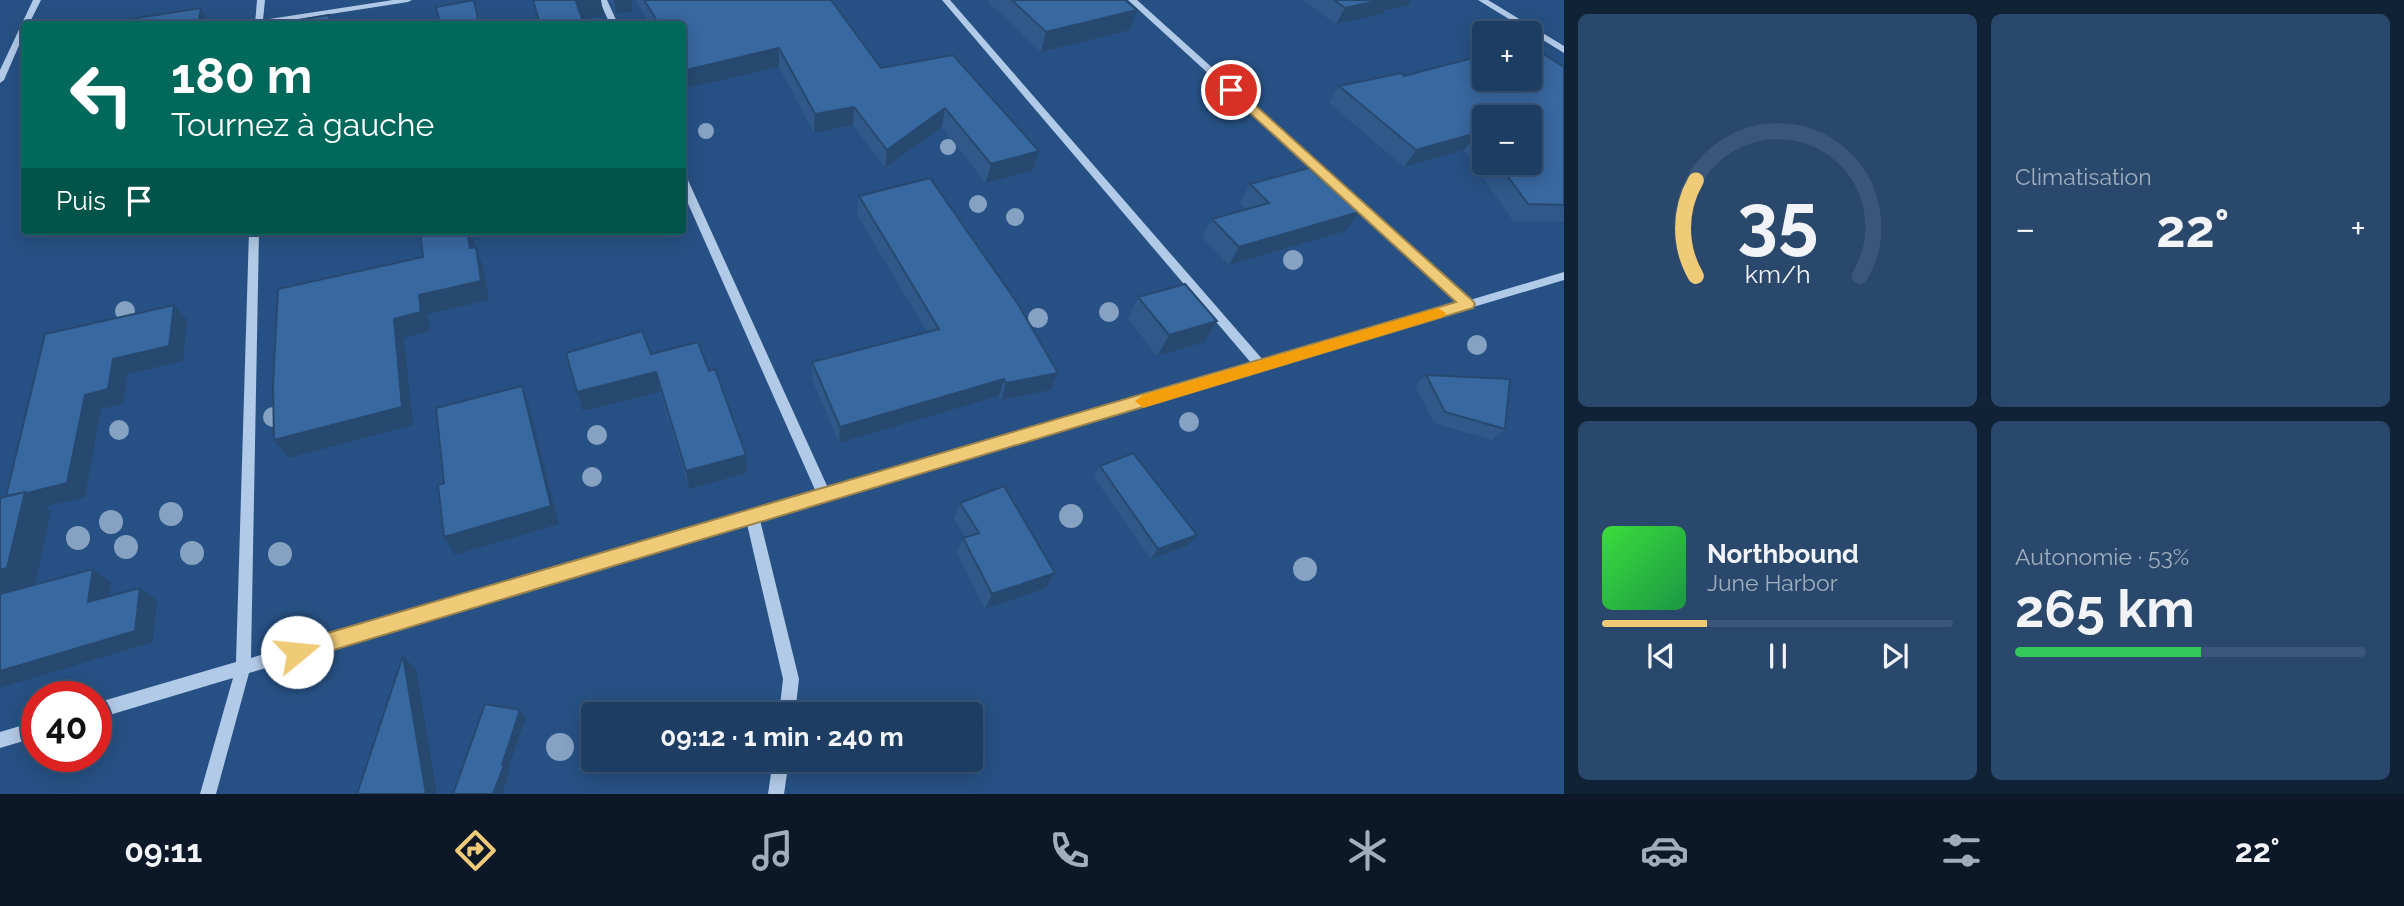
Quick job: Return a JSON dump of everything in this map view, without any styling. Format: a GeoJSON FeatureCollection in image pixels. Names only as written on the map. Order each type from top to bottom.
{"type":"FeatureCollection","features":[{"type":"Feature","properties":{"kind":"street"},"geometry":{"type":"LineString","coordinates":[[27,21],[37,0]]}},
{"type":"Feature","properties":{"kind":"street"},"geometry":{"type":"LineString","coordinates":[[260,21],[261,0]]}},
{"type":"Feature","properties":{"kind":"street"},"geometry":{"type":"LineString","coordinates":[[278,21],[408,0]]}},
{"type":"Feature","properties":{"kind":"street"},"geometry":{"type":"LineString","coordinates":[[603,0],[613,21]]}},
{"type":"Feature","properties":{"kind":"street"},"geometry":{"type":"LineString","coordinates":[[946,0],[1261,366]]}},
{"type":"Feature","properties":{"kind":"street"},"geometry":{"type":"LineString","coordinates":[[1132,0],[1468,304]]}},
{"type":"Feature","properties":{"kind":"street"},"geometry":{"type":"LineString","coordinates":[[1482,0],[1564,50]]}},
{"type":"Feature","properties":{"kind":"street"},"geometry":{"type":"LineString","coordinates":[[0,80],[21,34]]}},
{"type":"Feature","properties":{"kind":"street"},"geometry":{"type":"LineString","coordinates":[[686,187],[824,495]]}},
{"type":"Feature","properties":{"kind":"street"},"geometry":{"type":"LineString","coordinates":[[208,794],[243,668],[254,235]]}},
{"type":"Feature","properties":{"kind":"street"},"geometry":{"type":"LineString","coordinates":[[112,706],[1564,276]]}},
{"type":"Feature","properties":{"kind":"street"},"geometry":{"type":"LineString","coordinates":[[752,516],[791,679],[788,702]]}},
{"type":"Feature","properties":{"kind":"street"},"geometry":{"type":"LineString","coordinates":[[0,740],[21,734]]}},
{"type":"Feature","properties":{"kind":"street"},"geometry":{"type":"LineString","coordinates":[[776,794],[779,772]]}},
{"type":"Feature","properties":{"kind":"building"},"geometry":{"type":"Polygon","coordinates":[[[474,0],[478,21],[439,21],[436,7],[474,0]]]}},
{"type":"Feature","properties":{"kind":"building"},"geometry":{"type":"Polygon","coordinates":[[[533,0],[590,0],[576,2],[583,21],[539,21],[533,0]]]}},
{"type":"Feature","properties":{"kind":"building"},"geometry":{"type":"Polygon","coordinates":[[[644,0],[831,0],[881,68],[953,55],[1039,151],[991,164],[945,108],[887,150],[854,107],[815,114],[779,48],[686,70],[686,21],[657,21],[644,0]]]}},
{"type":"Feature","properties":{"kind":"building"},"geometry":{"type":"Polygon","coordinates":[[[1012,0],[1125,0],[1137,10],[1046,32],[1012,0]]]}},
{"type":"Feature","properties":{"kind":"building"},"geometry":{"type":"Polygon","coordinates":[[[1334,0],[1381,0],[1345,8],[1334,0]]]}},
{"type":"Feature","properties":{"kind":"building"},"geometry":{"type":"Polygon","coordinates":[[[201,8],[199,21],[118,21],[201,8]]]}},
{"type":"Feature","properties":{"kind":"building"},"geometry":{"type":"Polygon","coordinates":[[[329,15],[330,21],[293,21],[329,15]]]}},
{"type":"Feature","properties":{"kind":"building"},"geometry":{"type":"Polygon","coordinates":[[[1542,53],[1564,67],[1564,205],[1528,204],[1507,175],[1542,175],[1542,105],[1472,105],[1472,134],[1416,150],[1339,86],[1401,73],[1404,76],[1472,58],[1472,91],[1542,91],[1542,53]]]}},
{"type":"Feature","properties":{"kind":"building"},"geometry":{"type":"Polygon","coordinates":[[[1309,168],[1359,212],[1239,247],[1212,219],[1269,203],[1250,184],[1309,168]]]}},
{"type":"Feature","properties":{"kind":"building"},"geometry":{"type":"Polygon","coordinates":[[[930,178],[1018,304],[1058,373],[1006,383],[1004,379],[840,427],[812,362],[939,329],[859,196],[930,178]]]}},
{"type":"Feature","properties":{"kind":"building"},"geometry":{"type":"Polygon","coordinates":[[[420,235],[468,235],[470,248],[476,247],[481,281],[419,295],[421,312],[394,319],[402,407],[274,440],[273,386],[278,289],[423,257],[420,235]]]}},
{"type":"Feature","properties":{"kind":"building"},"geometry":{"type":"Polygon","coordinates":[[[1185,284],[1217,321],[1169,335],[1138,297],[1185,284]]]}},
{"type":"Feature","properties":{"kind":"building"},"geometry":{"type":"Polygon","coordinates":[[[174,305],[169,346],[113,359],[108,389],[85,395],[67,483],[6,496],[45,334],[174,305]]]}},
{"type":"Feature","properties":{"kind":"building"},"geometry":{"type":"Polygon","coordinates":[[[642,331],[651,354],[698,342],[709,371],[715,369],[746,455],[686,471],[656,372],[577,392],[566,353],[642,331]]]}},
{"type":"Feature","properties":{"kind":"building"},"geometry":{"type":"Polygon","coordinates":[[[1426,375],[1510,379],[1505,429],[1445,412],[1426,375]]]}},
{"type":"Feature","properties":{"kind":"building"},"geometry":{"type":"Polygon","coordinates":[[[522,386],[551,506],[444,537],[438,485],[444,483],[436,408],[522,386]]]}},
{"type":"Feature","properties":{"kind":"building"},"geometry":{"type":"Polygon","coordinates":[[[1133,453],[1197,535],[1158,549],[1100,466],[1133,453]]]}},
{"type":"Feature","properties":{"kind":"building"},"geometry":{"type":"Polygon","coordinates":[[[1004,486],[1055,573],[992,594],[963,538],[979,533],[960,503],[1004,486]]]}},
{"type":"Feature","properties":{"kind":"building"},"geometry":{"type":"Polygon","coordinates":[[[25,492],[7,568],[0,570],[0,498],[25,492]]]}},
{"type":"Feature","properties":{"kind":"building"},"geometry":{"type":"Polygon","coordinates":[[[93,569],[88,602],[140,588],[135,631],[0,671],[0,594],[93,569]]]}},
{"type":"Feature","properties":{"kind":"building"},"geometry":{"type":"Polygon","coordinates":[[[403,656],[426,794],[357,794],[403,656]]]}},
{"type":"Feature","properties":{"kind":"building"},"geometry":{"type":"Polygon","coordinates":[[[485,704],[520,710],[504,765],[493,794],[453,794],[485,704]]]}},
{"type":"Feature","properties":{"kind":"slow traffic"},"geometry":{"type":"LineString","coordinates":[[1143,401],[1438,313]]}},
{"type":"Feature","properties":{"kind":"route"},"geometry":{"type":"LineString","coordinates":[[297,652],[1468,304],[1231,90]]}}]}
